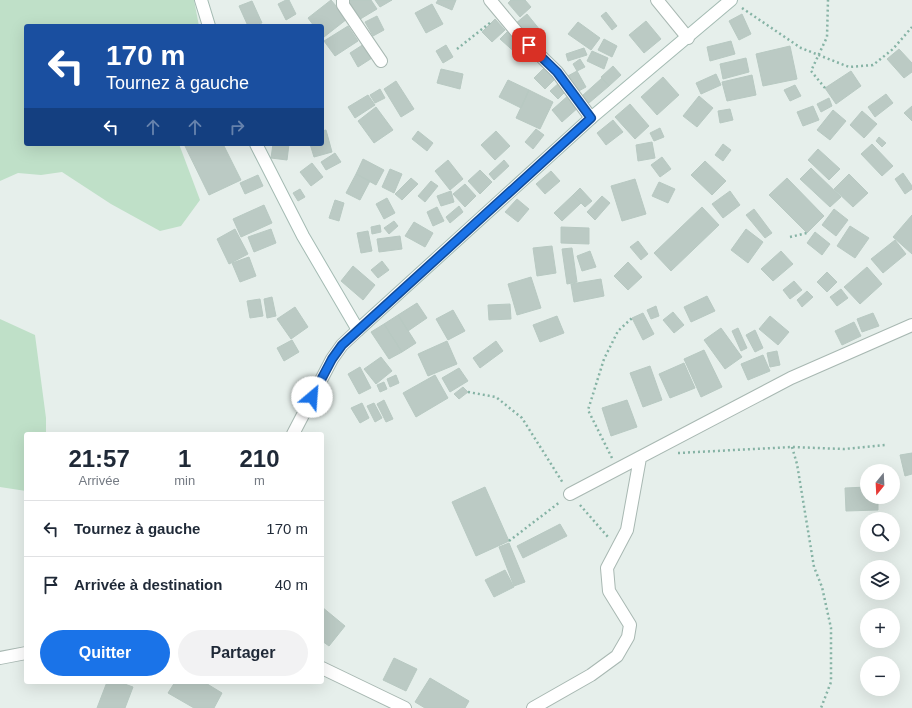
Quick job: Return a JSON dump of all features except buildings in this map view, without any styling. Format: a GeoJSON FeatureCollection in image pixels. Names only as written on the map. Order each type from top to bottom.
{"type":"FeatureCollection","features":[{"type":"Feature","properties":{"kind":"street"},"geometry":{"type":"LineString","coordinates":[[201,0],[208,24]]}},
{"type":"Feature","properties":{"kind":"street"},"geometry":{"type":"LineString","coordinates":[[342,0],[343,5],[381,61]]}},
{"type":"Feature","properties":{"kind":"street"},"geometry":{"type":"LineString","coordinates":[[490,0],[520,36],[557,72],[591,118]]}},
{"type":"Feature","properties":{"kind":"street"},"geometry":{"type":"LineString","coordinates":[[657,0],[688,38]]}},
{"type":"Feature","properties":{"kind":"street"},"geometry":{"type":"LineString","coordinates":[[294,432],[332,359],[342,345],[591,118],[688,38],[731,0]]}},
{"type":"Feature","properties":{"kind":"street"},"geometry":{"type":"LineString","coordinates":[[257,146],[303,236],[358,330]]}},
{"type":"Feature","properties":{"kind":"street"},"geometry":{"type":"LineString","coordinates":[[570,494],[791,378],[912,325]]}},
{"type":"Feature","properties":{"kind":"street"},"geometry":{"type":"LineString","coordinates":[[533,708],[592,675],[617,656],[628,637],[630,626],[609,592],[607,568],[627,530],[640,458]]}},
{"type":"Feature","properties":{"kind":"street"},"geometry":{"type":"LineString","coordinates":[[0,658],[24,654]]}},
{"type":"Feature","properties":{"kind":"street"},"geometry":{"type":"LineString","coordinates":[[324,669],[405,708]]}},
{"type":"Feature","properties":{"kind":"path"},"geometry":{"type":"LineString","coordinates":[[731,0],[801,48],[849,67],[873,66],[893,48],[912,27]]}},
{"type":"Feature","properties":{"kind":"path"},"geometry":{"type":"LineString","coordinates":[[825,88],[810,71],[827,37],[828,0]]}},
{"type":"Feature","properties":{"kind":"path"},"geometry":{"type":"LineString","coordinates":[[457,49],[501,14]]}},
{"type":"Feature","properties":{"kind":"path"},"geometry":{"type":"LineString","coordinates":[[790,237],[807,233]]}},
{"type":"Feature","properties":{"kind":"path"},"geometry":{"type":"LineString","coordinates":[[618,469],[588,410],[604,360],[618,331],[632,318]]}},
{"type":"Feature","properties":{"kind":"path"},"geometry":{"type":"LineString","coordinates":[[468,392],[496,397],[522,418],[570,494],[609,539],[614,554]]}},
{"type":"Feature","properties":{"kind":"path"},"geometry":{"type":"LineString","coordinates":[[671,454],[792,447],[844,449],[886,445]]}},
{"type":"Feature","properties":{"kind":"path"},"geometry":{"type":"LineString","coordinates":[[792,447],[797,464],[814,567],[822,587],[830,628],[831,682],[821,708]]}},
{"type":"Feature","properties":{"kind":"path"},"geometry":{"type":"LineString","coordinates":[[509,541],[570,494]]}},
{"type":"Feature","properties":{"kind":"green space"},"geometry":{"type":"Polygon","coordinates":[[[0,0],[194,0],[199,24],[24,24],[24,146],[180,146],[200,200],[181,226],[160,231],[111,204],[62,172],[41,175],[18,173],[0,181],[0,0]]]}},
{"type":"Feature","properties":{"kind":"green space"},"geometry":{"type":"Polygon","coordinates":[[[0,319],[35,335],[46,418],[46,432],[24,432],[24,491],[0,487],[0,319]]]}},
{"type":"Feature","properties":{"kind":"route"},"geometry":{"type":"LineString","coordinates":[[312,397],[332,359],[342,345],[591,118],[557,72],[529,45]]}}]}
